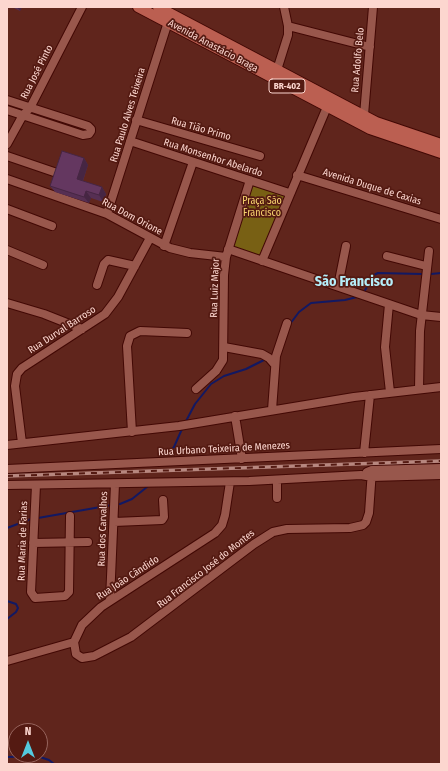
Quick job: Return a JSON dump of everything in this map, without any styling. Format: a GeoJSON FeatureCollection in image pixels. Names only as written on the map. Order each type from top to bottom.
{"type":"FeatureCollection","features":[{"type":"Feature","properties":{"kind":"main road","name":"Avenida Anastácio Braga"},"geometry":{"type":"LineString","coordinates":[[138,7],[327,107],[376,131],[416,141],[441,144]]}},
{"type":"Feature","properties":{"kind":"main road","name":"Avenida Anastácio Braga"},"geometry":{"type":"LineString","coordinates":[[159,7],[364,116],[441,153]]}},
{"type":"Feature","properties":{"kind":"street","name":"Rua José Pinto"},"geometry":{"type":"LineString","coordinates":[[7,144],[23,115],[30,108],[82,7]]}},
{"type":"Feature","properties":{"kind":"street"},"geometry":{"type":"LineString","coordinates":[[277,70],[287,40],[288,26],[284,7]]}},
{"type":"Feature","properties":{"kind":"street","name":"Rua Adolfo Belo"},"geometry":{"type":"LineString","coordinates":[[364,116],[373,7]]}},
{"type":"Feature","properties":{"kind":"street","name":"Rua Paulo Alves Teixeira"},"geometry":{"type":"LineString","coordinates":[[108,214],[136,120],[168,22]]}},
{"type":"Feature","properties":{"kind":"street"},"geometry":{"type":"LineString","coordinates":[[288,26],[370,47]]}},
{"type":"Feature","properties":{"kind":"street"},"geometry":{"type":"LineString","coordinates":[[7,100],[88,126],[91,131],[89,134],[83,135],[7,110]]}},
{"type":"Feature","properties":{"kind":"street"},"geometry":{"type":"LineString","coordinates":[[262,261],[289,193],[327,107]]}},
{"type":"Feature","properties":{"kind":"street","name":"Rua Tião Primo"},"geometry":{"type":"LineString","coordinates":[[136,120],[260,156]]}},
{"type":"Feature","properties":{"kind":"street","name":"Rua Monsenhor Abelardo"},"geometry":{"type":"LineString","coordinates":[[130,141],[289,193]]}},
{"type":"Feature","properties":{"kind":"street"},"geometry":{"type":"LineString","coordinates":[[7,156],[54,172]]}},
{"type":"Feature","properties":{"kind":"street"},"geometry":{"type":"LineString","coordinates":[[164,246],[193,162]]}},
{"type":"Feature","properties":{"kind":"street","name":"Avenida Duque de Caxias"},"geometry":{"type":"LineString","coordinates":[[297,175],[441,219]]}},
{"type":"Feature","properties":{"kind":"street","name":"Rua Dom Orione"},"geometry":{"type":"LineString","coordinates":[[7,179],[108,214],[164,246],[190,253],[227,253],[262,261],[421,315],[441,317]]}},
{"type":"Feature","properties":{"kind":"street","name":"Rua Luiz Major"},"geometry":{"type":"LineString","coordinates":[[196,389],[220,366],[223,360],[224,275],[227,253],[250,180]]}},
{"type":"Feature","properties":{"kind":"street"},"geometry":{"type":"LineString","coordinates":[[7,208],[52,226]]}},
{"type":"Feature","properties":{"kind":"street","name":"Rua Durval Barroso"},"geometry":{"type":"LineString","coordinates":[[16,374],[28,364],[100,318],[111,307],[150,238]]}},
{"type":"Feature","properties":{"kind":"street"},"geometry":{"type":"LineString","coordinates":[[338,286],[346,246]]}},
{"type":"Feature","properties":{"kind":"street"},"geometry":{"type":"LineString","coordinates":[[7,250],[43,266]]}},
{"type":"Feature","properties":{"kind":"street"},"geometry":{"type":"LineString","coordinates":[[419,389],[418,350],[426,266],[429,251]]}},
{"type":"Feature","properties":{"kind":"street"},"geometry":{"type":"LineString","coordinates":[[387,256],[426,266]]}},
{"type":"Feature","properties":{"kind":"street"},"geometry":{"type":"LineString","coordinates":[[97,285],[104,264],[108,260],[135,266]]}},
{"type":"Feature","properties":{"kind":"street"},"geometry":{"type":"LineString","coordinates":[[7,303],[44,314],[82,330]]}},
{"type":"Feature","properties":{"kind":"street"},"geometry":{"type":"LineString","coordinates":[[389,304],[385,347],[390,392]]}},
{"type":"Feature","properties":{"kind":"street"},"geometry":{"type":"LineString","coordinates":[[272,410],[275,365],[278,348],[287,323]]}},
{"type":"Feature","properties":{"kind":"street"},"geometry":{"type":"LineString","coordinates":[[132,432],[127,346],[130,336],[140,331],[187,333]]}},
{"type":"Feature","properties":{"kind":"street"},"geometry":{"type":"LineString","coordinates":[[224,347],[262,354],[269,358],[275,365]]}},
{"type":"Feature","properties":{"kind":"street"},"geometry":{"type":"LineString","coordinates":[[7,374],[16,374],[15,386],[22,444]]}},
{"type":"Feature","properties":{"kind":"street"},"geometry":{"type":"LineString","coordinates":[[7,445],[179,426],[390,392],[441,387]]}},
{"type":"Feature","properties":{"kind":"street"},"geometry":{"type":"LineString","coordinates":[[364,453],[370,395]]}},
{"type":"Feature","properties":{"kind":"street"},"geometry":{"type":"LineString","coordinates":[[235,416],[242,459]]}},
{"type":"Feature","properties":{"kind":"street","name":"Rua Urbano Teixeira de Menezes"},"geometry":{"type":"LineString","coordinates":[[7,469],[441,449]]}},
{"type":"Feature","properties":{"kind":"street"},"geometry":{"type":"LineString","coordinates":[[7,485],[230,482],[361,475],[441,468]]}},
{"type":"Feature","properties":{"kind":"street"},"geometry":{"type":"LineString","coordinates":[[372,473],[441,475]]}},
{"type":"Feature","properties":{"kind":"street","name":"Rua Francisco José do Montes"},"geometry":{"type":"LineString","coordinates":[[74,642],[76,654],[82,658],[94,656],[131,638],[254,544],[273,532],[287,529],[350,528],[363,525],[366,522],[369,513],[372,473]]}},
{"type":"Feature","properties":{"kind":"street"},"geometry":{"type":"LineString","coordinates":[[277,480],[277,498]]}},
{"type":"Feature","properties":{"kind":"street","name":"Rua João Cândido"},"geometry":{"type":"LineString","coordinates":[[74,642],[82,625],[110,600],[215,533],[222,525],[225,515],[230,482]]}},
{"type":"Feature","properties":{"kind":"street","name":"Rua dos Carvalhos"},"geometry":{"type":"LineString","coordinates":[[110,600],[115,484]]}},
{"type":"Feature","properties":{"kind":"street","name":"Rua Maria de Farias"},"geometry":{"type":"LineString","coordinates":[[36,485],[31,592],[33,597],[37,598],[68,595],[70,589],[70,543]]}},
{"type":"Feature","properties":{"kind":"street"},"geometry":{"type":"LineString","coordinates":[[114,522],[162,520],[164,517],[163,500]]}},
{"type":"Feature","properties":{"kind":"street"},"geometry":{"type":"LineString","coordinates":[[70,516],[70,543]]}},
{"type":"Feature","properties":{"kind":"street"},"geometry":{"type":"LineString","coordinates":[[33,543],[88,542]]}},
{"type":"Feature","properties":{"kind":"street"},"geometry":{"type":"LineString","coordinates":[[7,661],[74,642]]}},
{"type":"Feature","properties":{"kind":"green space","name":"Praça São Francisco"},"geometry":{"type":"Polygon","coordinates":[[[250,180],[289,193],[262,261],[228,249],[250,180]]]}},
{"type":"Feature","properties":{"kind":"building"},"geometry":{"type":"Polygon","coordinates":[[[62,151],[84,158],[77,179],[102,187],[99,195],[86,191],[84,197],[50,186],[62,151]]]}},
{"type":"Feature","properties":{"kind":"waterway"},"geometry":{"type":"LineString","coordinates":[[364,292],[374,275],[378,273],[422,274]]}},
{"type":"Feature","properties":{"kind":"waterway"},"geometry":{"type":"LineString","coordinates":[[431,274],[441,273]]}},
{"type":"Feature","properties":{"kind":"waterway"},"geometry":{"type":"LineString","coordinates":[[290,324],[299,312],[311,303],[345,300],[357,297]]}},
{"type":"Feature","properties":{"kind":"waterway"},"geometry":{"type":"LineString","coordinates":[[185,423],[195,404],[211,384],[224,376],[246,369],[264,360]]}},
{"type":"Feature","properties":{"kind":"waterway"},"geometry":{"type":"LineString","coordinates":[[167,455],[174,447],[182,429]]}},
{"type":"Feature","properties":{"kind":"waterway"},"geometry":{"type":"LineString","coordinates":[[120,504],[132,499],[147,487]]}},
{"type":"Feature","properties":{"kind":"waterway"},"geometry":{"type":"LineString","coordinates":[[38,518],[112,505]]}},
{"type":"Feature","properties":{"kind":"waterway"},"geometry":{"type":"LineString","coordinates":[[7,528],[31,519]]}},
{"type":"Feature","properties":{"kind":"waterway"},"geometry":{"type":"LineString","coordinates":[[7,601],[16,604],[18,608],[16,612],[7,619]]}},
{"type":"Feature","properties":{"kind":"waterway"},"geometry":{"type":"LineString","coordinates":[[7,757],[37,756],[49,760],[54,764]]}},
{"type":"Feature","properties":{"kind":"railway"},"geometry":{"type":"LineString","coordinates":[[7,476],[441,461]]}},
{"type":"Feature","properties":{"kind":"district","name":"São Francisco"},"geometry":{"type":"Point","coordinates":[354,282]}}]}
